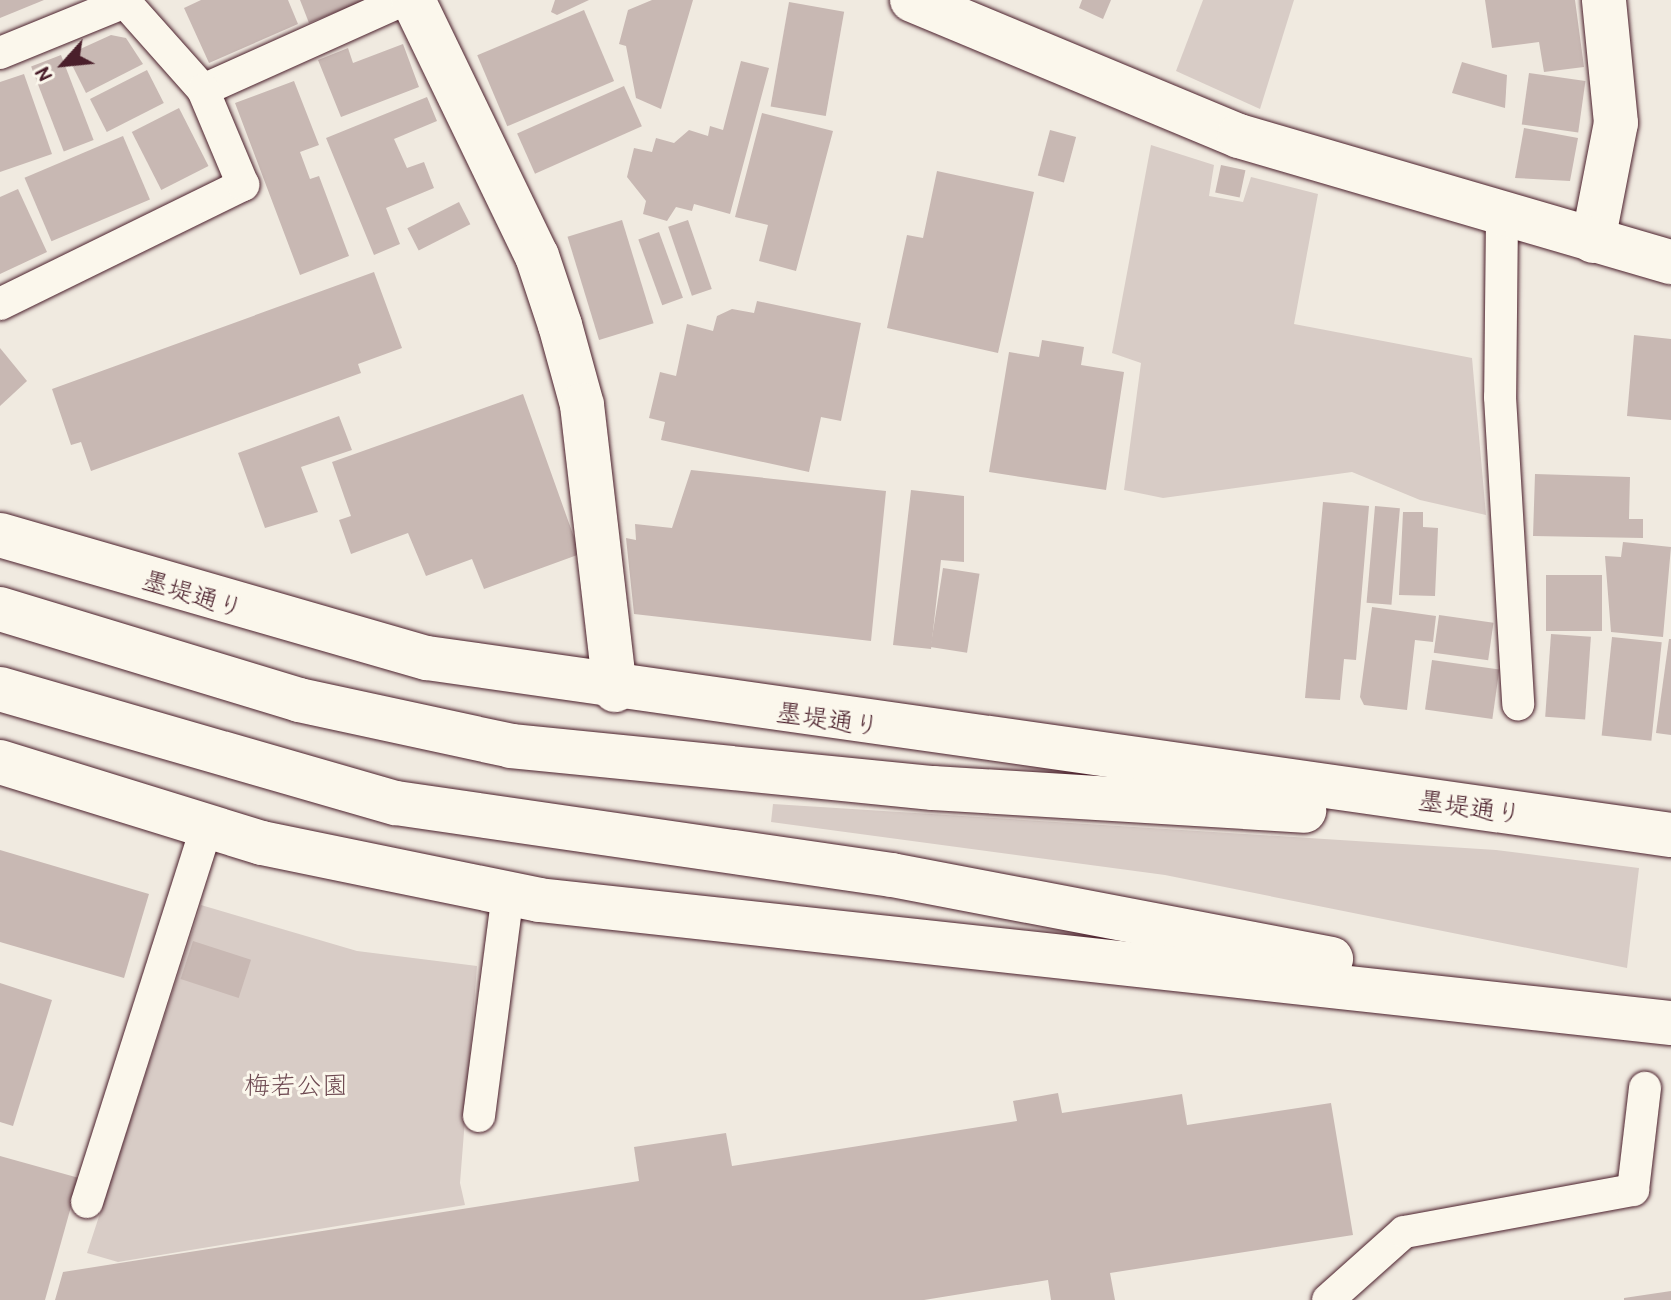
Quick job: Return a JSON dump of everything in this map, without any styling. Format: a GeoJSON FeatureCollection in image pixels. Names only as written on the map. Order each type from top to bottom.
{"type":"FeatureCollection","features":[{"type":"Feature","properties":{"kind":"main road"},"geometry":{"type":"LineString","coordinates":[[413,0],[537,256],[560,325],[582,405],[615,690]]}},
{"type":"Feature","properties":{"kind":"main road"},"geometry":{"type":"LineString","coordinates":[[912,0],[1239,136],[1502,217],[1671,262]]}},
{"type":"Feature","properties":{"kind":"main road"},"geometry":{"type":"LineString","coordinates":[[1593,241],[1616,123],[1604,0]]}},
{"type":"Feature","properties":{"kind":"main road","name":"墨堤通り"},"geometry":{"type":"LineString","coordinates":[[0,535],[319,633],[615,690],[1671,835]]}},
{"type":"Feature","properties":{"kind":"main road","name":"墨堤通り"},"geometry":{"type":"LineString","coordinates":[[0,609],[299,700],[511,746],[933,788],[1671,835]]}},
{"type":"Feature","properties":{"kind":"main road"},"geometry":{"type":"LineString","coordinates":[[0,689],[396,803],[892,875],[1659,1021]]}},
{"type":"Feature","properties":{"kind":"main road"},"geometry":{"type":"LineString","coordinates":[[0,762],[207,826],[383,873],[508,894],[1659,1021]]}},
{"type":"Feature","properties":{"kind":"lane"},"geometry":{"type":"LineString","coordinates":[[203,90],[403,0]]}},
{"type":"Feature","properties":{"kind":"lane"},"geometry":{"type":"LineString","coordinates":[[0,53],[125,2],[203,90],[243,185],[0,304]]}},
{"type":"Feature","properties":{"kind":"lane"},"geometry":{"type":"LineString","coordinates":[[1502,217],[1500,397],[1518,704]]}},
{"type":"Feature","properties":{"kind":"lane"},"geometry":{"type":"LineString","coordinates":[[87,1202],[207,826]]}},
{"type":"Feature","properties":{"kind":"lane"},"geometry":{"type":"LineString","coordinates":[[479,1116],[508,894]]}},
{"type":"Feature","properties":{"kind":"lane"},"geometry":{"type":"LineString","coordinates":[[1328,1300],[1404,1232],[1633,1190],[1645,1088]]}},
{"type":"Feature","properties":{"kind":"green space"},"geometry":{"type":"Polygon","coordinates":[[[1203,0],[1294,0],[1260,109],[1176,71],[1203,0]]]}},
{"type":"Feature","properties":{"kind":"green space"},"geometry":{"type":"Polygon","coordinates":[[[1151,145],[1214,165],[1209,196],[1243,202],[1251,177],[1318,194],[1294,324],[1472,358],[1486,515],[1420,500],[1352,472],[1163,498],[1124,490],[1141,363],[1112,353],[1151,145]]]}},
{"type":"Feature","properties":{"kind":"green space"},"geometry":{"type":"Polygon","coordinates":[[[773,804],[1496,850],[1639,868],[1627,968],[1165,875],[771,822],[773,804]]]}},
{"type":"Feature","properties":{"kind":"green space","name":"梅若公園"},"geometry":{"type":"Polygon","coordinates":[[[201,905],[357,951],[477,966],[460,1183],[465,1205],[118,1262],[87,1253],[201,905]]]}},
{"type":"Feature","properties":{"kind":"building"},"geometry":{"type":"Polygon","coordinates":[[[0,0],[44,0],[0,18],[0,0]]]}},
{"type":"Feature","properties":{"kind":"building"},"geometry":{"type":"Polygon","coordinates":[[[201,0],[288,0],[298,24],[209,63],[184,8],[201,0]]]}},
{"type":"Feature","properties":{"kind":"building"},"geometry":{"type":"Polygon","coordinates":[[[300,0],[366,0],[309,23],[300,0]]]}},
{"type":"Feature","properties":{"kind":"building"},"geometry":{"type":"Polygon","coordinates":[[[555,0],[589,0],[557,15],[551,12],[555,0]]]}},
{"type":"Feature","properties":{"kind":"building"},"geometry":{"type":"Polygon","coordinates":[[[652,0],[693,0],[661,109],[636,98],[626,46],[619,44],[628,10],[652,0]]]}},
{"type":"Feature","properties":{"kind":"building"},"geometry":{"type":"Polygon","coordinates":[[[1082,0],[1111,0],[1103,19],[1079,8],[1082,0]]]}},
{"type":"Feature","properties":{"kind":"building"},"geometry":{"type":"Polygon","coordinates":[[[1485,0],[1575,0],[1584,67],[1544,72],[1539,42],[1492,48],[1485,0]]]}},
{"type":"Feature","properties":{"kind":"building"},"geometry":{"type":"Polygon","coordinates":[[[789,2],[844,12],[826,116],[771,106],[789,2]]]}},
{"type":"Feature","properties":{"kind":"building"},"geometry":{"type":"Polygon","coordinates":[[[584,10],[614,81],[507,126],[477,55],[584,10]]]}},
{"type":"Feature","properties":{"kind":"building"},"geometry":{"type":"Polygon","coordinates":[[[111,35],[126,38],[143,64],[86,93],[67,55],[111,35]]]}},
{"type":"Feature","properties":{"kind":"building"},"geometry":{"type":"Polygon","coordinates":[[[403,44],[419,87],[341,117],[318,60],[348,48],[353,63],[403,44]]]}},
{"type":"Feature","properties":{"kind":"building"},"geometry":{"type":"Polygon","coordinates":[[[61,55],[94,140],[64,151],[31,66],[61,55]]]}},
{"type":"Feature","properties":{"kind":"building"},"geometry":{"type":"Polygon","coordinates":[[[741,61],[769,68],[730,214],[694,204],[692,211],[676,207],[667,221],[643,214],[646,201],[627,177],[634,148],[652,152],[656,138],[674,143],[689,130],[708,136],[710,126],[723,130],[741,61]]]}},
{"type":"Feature","properties":{"kind":"building"},"geometry":{"type":"Polygon","coordinates":[[[1462,62],[1507,75],[1505,108],[1452,93],[1462,62]]]}},
{"type":"Feature","properties":{"kind":"building"},"geometry":{"type":"Polygon","coordinates":[[[147,70],[164,103],[107,132],[90,99],[147,70]]]}},
{"type":"Feature","properties":{"kind":"building"},"geometry":{"type":"Polygon","coordinates":[[[1529,73],[1585,81],[1578,132],[1522,124],[1529,73]]]}},
{"type":"Feature","properties":{"kind":"building"},"geometry":{"type":"Polygon","coordinates":[[[24,74],[52,154],[0,172],[0,82],[24,74]]]}},
{"type":"Feature","properties":{"kind":"building"},"geometry":{"type":"Polygon","coordinates":[[[294,81],[319,145],[300,152],[310,179],[319,176],[349,256],[300,275],[235,103],[294,81]]]}},
{"type":"Feature","properties":{"kind":"building"},"geometry":{"type":"Polygon","coordinates":[[[624,86],[642,126],[535,174],[517,134],[624,86]]]}},
{"type":"Feature","properties":{"kind":"building"},"geometry":{"type":"Polygon","coordinates":[[[427,97],[437,121],[394,139],[407,168],[424,162],[434,188],[386,208],[400,244],[374,255],[326,138],[427,97]]]}},
{"type":"Feature","properties":{"kind":"building"},"geometry":{"type":"Polygon","coordinates":[[[179,108],[209,166],[161,190],[132,132],[179,108]]]}},
{"type":"Feature","properties":{"kind":"building"},"geometry":{"type":"Polygon","coordinates":[[[762,113],[833,131],[796,271],[759,261],[768,225],[735,217],[762,113]]]}},
{"type":"Feature","properties":{"kind":"building"},"geometry":{"type":"Polygon","coordinates":[[[1524,128],[1578,138],[1570,181],[1515,178],[1524,128]]]}},
{"type":"Feature","properties":{"kind":"building"},"geometry":{"type":"Polygon","coordinates":[[[1050,130],[1076,137],[1064,182],[1038,175],[1050,130]]]}},
{"type":"Feature","properties":{"kind":"building"},"geometry":{"type":"Polygon","coordinates":[[[123,136],[150,200],[51,241],[25,178],[123,136]]]}},
{"type":"Feature","properties":{"kind":"building"},"geometry":{"type":"Polygon","coordinates":[[[1221,165],[1245,170],[1240,198],[1215,192],[1221,165]]]}},
{"type":"Feature","properties":{"kind":"building"},"geometry":{"type":"Polygon","coordinates":[[[937,171],[1034,192],[998,353],[887,328],[907,235],[923,238],[937,171]]]}},
{"type":"Feature","properties":{"kind":"building"},"geometry":{"type":"Polygon","coordinates":[[[18,189],[47,252],[0,274],[0,197],[18,189]]]}},
{"type":"Feature","properties":{"kind":"building"},"geometry":{"type":"Polygon","coordinates":[[[459,202],[470,224],[419,251],[407,228],[459,202]]]}},
{"type":"Feature","properties":{"kind":"building"},"geometry":{"type":"Polygon","coordinates":[[[622,220],[654,323],[599,340],[567,237],[622,220]]]}},
{"type":"Feature","properties":{"kind":"building"},"geometry":{"type":"Polygon","coordinates":[[[688,220],[712,289],[692,296],[668,227],[688,220]]]}},
{"type":"Feature","properties":{"kind":"building"},"geometry":{"type":"Polygon","coordinates":[[[659,232],[683,298],[662,305],[638,240],[659,232]]]}},
{"type":"Feature","properties":{"kind":"building"},"geometry":{"type":"Polygon","coordinates":[[[374,272],[402,348],[358,364],[361,373],[91,471],[81,442],[71,445],[52,389],[374,272]]]}},
{"type":"Feature","properties":{"kind":"building"},"geometry":{"type":"Polygon","coordinates":[[[757,301],[861,323],[841,421],[821,417],[809,472],[661,440],[665,422],[649,418],[660,372],[676,376],[687,324],[713,331],[717,316],[732,309],[754,313],[757,301]]]}},
{"type":"Feature","properties":{"kind":"building"},"geometry":{"type":"Polygon","coordinates":[[[1634,335],[1671,339],[1671,420],[1627,416],[1634,335]]]}},
{"type":"Feature","properties":{"kind":"building"},"geometry":{"type":"Polygon","coordinates":[[[1042,340],[1084,347],[1081,365],[1124,372],[1106,490],[989,472],[1009,352],[1039,357],[1042,340]]]}},
{"type":"Feature","properties":{"kind":"building"},"geometry":{"type":"Polygon","coordinates":[[[0,348],[27,381],[0,406],[0,348]]]}},
{"type":"Feature","properties":{"kind":"building"},"geometry":{"type":"Polygon","coordinates":[[[523,394],[580,554],[484,589],[472,559],[426,576],[408,533],[351,554],[339,520],[351,516],[332,462],[523,394]]]}},
{"type":"Feature","properties":{"kind":"building"},"geometry":{"type":"Polygon","coordinates":[[[339,416],[352,450],[301,467],[318,512],[265,528],[238,453],[339,416]]]}},
{"type":"Feature","properties":{"kind":"building"},"geometry":{"type":"Polygon","coordinates":[[[691,470],[886,491],[871,641],[634,614],[626,538],[636,540],[635,524],[672,528],[691,470]]]}},
{"type":"Feature","properties":{"kind":"building"},"geometry":{"type":"Polygon","coordinates":[[[1535,474],[1630,477],[1629,519],[1643,519],[1643,538],[1533,536],[1535,474]]]}},
{"type":"Feature","properties":{"kind":"building"},"geometry":{"type":"Polygon","coordinates":[[[911,490],[964,496],[964,562],[941,560],[931,649],[893,645],[911,490]]]}},
{"type":"Feature","properties":{"kind":"building"},"geometry":{"type":"Polygon","coordinates":[[[1323,502],[1369,506],[1356,660],[1344,659],[1340,700],[1305,698],[1323,502]]]}},
{"type":"Feature","properties":{"kind":"building"},"geometry":{"type":"Polygon","coordinates":[[[1375,506],[1400,508],[1391,605],[1367,603],[1375,506]]]}},
{"type":"Feature","properties":{"kind":"building"},"geometry":{"type":"Polygon","coordinates":[[[1403,512],[1423,512],[1423,527],[1438,528],[1435,596],[1399,595],[1403,512]]]}},
{"type":"Feature","properties":{"kind":"building"},"geometry":{"type":"Polygon","coordinates":[[[1623,542],[1671,547],[1663,637],[1611,632],[1605,556],[1621,557],[1623,542]]]}},
{"type":"Feature","properties":{"kind":"building"},"geometry":{"type":"Polygon","coordinates":[[[943,568],[980,574],[967,653],[930,647],[943,568]]]}},
{"type":"Feature","properties":{"kind":"building"},"geometry":{"type":"Polygon","coordinates":[[[1546,575],[1602,575],[1602,631],[1546,631],[1546,575]]]}},
{"type":"Feature","properties":{"kind":"building"},"geometry":{"type":"Polygon","coordinates":[[[1372,607],[1436,616],[1433,642],[1415,640],[1407,710],[1364,705],[1360,697],[1372,607]]]}},
{"type":"Feature","properties":{"kind":"building"},"geometry":{"type":"Polygon","coordinates":[[[1439,615],[1493,623],[1488,660],[1434,653],[1439,615]]]}},
{"type":"Feature","properties":{"kind":"building"},"geometry":{"type":"Polygon","coordinates":[[[1551,634],[1591,637],[1585,720],[1545,717],[1551,634]]]}},
{"type":"Feature","properties":{"kind":"building"},"geometry":{"type":"Polygon","coordinates":[[[1612,637],[1662,642],[1651,741],[1602,735],[1612,637]]]}},
{"type":"Feature","properties":{"kind":"building"},"geometry":{"type":"Polygon","coordinates":[[[1671,639],[1671,735],[1656,733],[1671,639]]]}},
{"type":"Feature","properties":{"kind":"building"},"geometry":{"type":"Polygon","coordinates":[[[1432,660],[1499,669],[1492,719],[1425,710],[1432,660]]]}},
{"type":"Feature","properties":{"kind":"building"},"geometry":{"type":"Polygon","coordinates":[[[0,850],[149,894],[124,978],[0,942],[0,850]]]}},
{"type":"Feature","properties":{"kind":"building"},"geometry":{"type":"Polygon","coordinates":[[[193,941],[251,960],[239,998],[181,979],[193,941]]]}},
{"type":"Feature","properties":{"kind":"building"},"geometry":{"type":"Polygon","coordinates":[[[0,983],[52,1000],[13,1126],[0,1122],[0,983]]]}},
{"type":"Feature","properties":{"kind":"building"},"geometry":{"type":"Polygon","coordinates":[[[1058,1093],[1062,1113],[1182,1094],[1187,1125],[1331,1103],[1353,1235],[1110,1273],[1115,1300],[1051,1300],[1048,1280],[924,1300],[55,1300],[63,1272],[639,1181],[634,1147],[726,1133],[732,1166],[1017,1121],[1013,1101],[1058,1093]]]}},
{"type":"Feature","properties":{"kind":"building"},"geometry":{"type":"Polygon","coordinates":[[[0,1156],[79,1178],[45,1300],[0,1300],[0,1156]]]}},
{"type":"Feature","properties":{"kind":"building"},"geometry":{"type":"Polygon","coordinates":[[[1671,1291],[1671,1300],[1624,1300],[1624,1298],[1671,1291]]]}}]}
